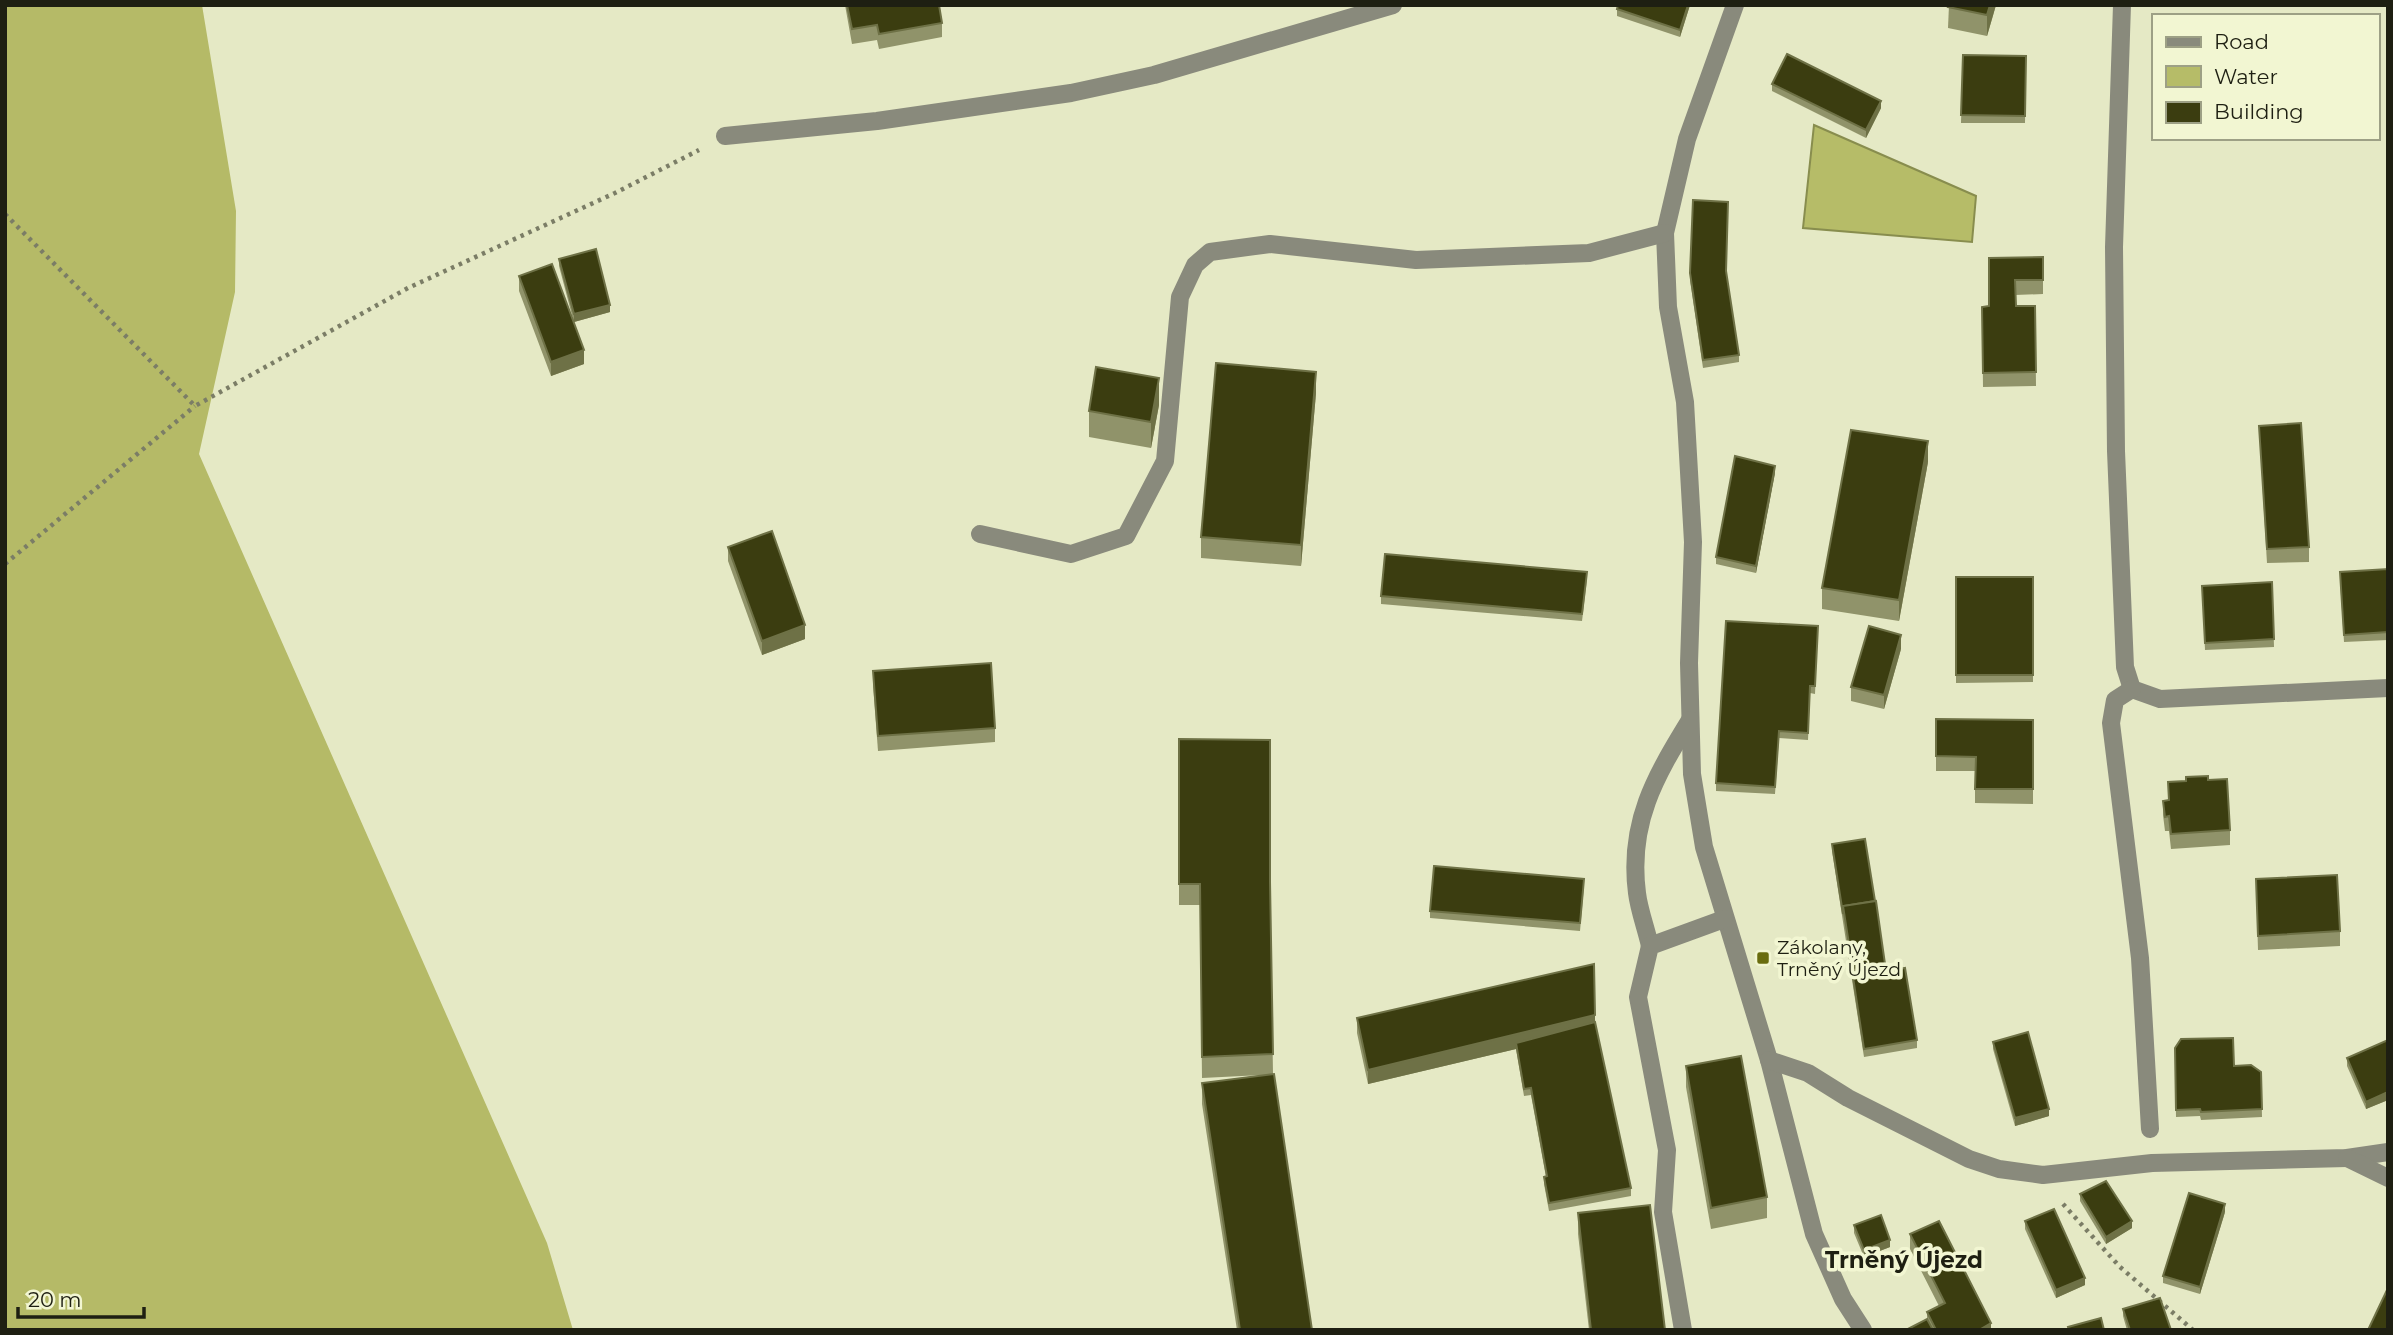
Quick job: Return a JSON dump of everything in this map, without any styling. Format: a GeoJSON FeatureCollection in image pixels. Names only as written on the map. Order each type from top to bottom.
{"type":"FeatureCollection","features":[{"type":"Feature","properties":{"kind":"street"},"geometry":{"type":"LineString","coordinates":[[725,136],[877,121],[1071,93],[1154,75],[1393,5]]}},
{"type":"Feature","properties":{"kind":"street"},"geometry":{"type":"LineString","coordinates":[[1735,5],[1687,139],[1665,233],[1668,307],[1685,402],[1693,542],[1689,663],[1692,774],[1704,847],[1769,1060],[1814,1234],[1843,1299],[1863,1330]]}},
{"type":"Feature","properties":{"kind":"street"},"geometry":{"type":"LineString","coordinates":[[2122,5],[2114,247],[2116,451],[2124,667],[2132,689]]}},
{"type":"Feature","properties":{"kind":"street"},"geometry":{"type":"LineString","coordinates":[[980,534],[1071,554],[1126,536],[1165,461],[1180,297],[1195,265],[1210,252],[1270,244],[1416,260],[1588,253],[1665,233]]}},
{"type":"Feature","properties":{"kind":"street"},"geometry":{"type":"LineString","coordinates":[[2132,689],[2160,699],[2388,688]]}},
{"type":"Feature","properties":{"kind":"street"},"geometry":{"type":"LineString","coordinates":[[2132,689],[2115,700],[2111,723],[2140,958],[2151,1129]]}},
{"type":"Feature","properties":{"kind":"street"},"geometry":{"type":"LineString","coordinates":[[1683,1330],[1663,1212],[1667,1150],[1638,997],[1650,946],[1637,893],[1636,840],[1649,792],[1690,720]]}},
{"type":"Feature","properties":{"kind":"street"},"geometry":{"type":"LineString","coordinates":[[1650,946],[1724,919]]}},
{"type":"Feature","properties":{"kind":"street"},"geometry":{"type":"LineString","coordinates":[[1769,1060],[1808,1073],[1848,1098],[1969,1159],[1998,1169],[2043,1175],[2152,1163],[2347,1158],[2388,1152]]}},
{"type":"Feature","properties":{"kind":"street"},"geometry":{"type":"LineString","coordinates":[[2347,1158],[2388,1178]]}},
{"type":"Feature","properties":{"kind":"path"},"geometry":{"type":"LineString","coordinates":[[5,564],[195,406],[408,288],[615,193],[725,136]]}},
{"type":"Feature","properties":{"kind":"path"},"geometry":{"type":"LineString","coordinates":[[5,214],[195,406]]}},
{"type":"Feature","properties":{"kind":"path"},"geometry":{"type":"LineString","coordinates":[[2043,1175],[2061,1202],[2120,1267],[2193,1330]]}},
{"type":"Feature","properties":{"kind":"shaded area"},"geometry":{"type":"Polygon","coordinates":[[[5,5],[202,5],[236,211],[235,292],[199,454],[547,1243],[573,1330],[5,1330],[5,5]]]}},
{"type":"Feature","properties":{"kind":"water"},"geometry":{"type":"Polygon","coordinates":[[[1814,125],[1976,196],[1972,242],[1803,228],[1814,125]]]}},
{"type":"Feature","properties":{"kind":"building"},"geometry":{"type":"Polygon","coordinates":[[[847,5],[939,5],[942,23],[879,34],[877,25],[852,29],[847,5]]]}},
{"type":"Feature","properties":{"kind":"building"},"geometry":{"type":"Polygon","coordinates":[[[1618,5],[1688,5],[1680,30],[1617,9],[1618,5]]]}},
{"type":"Feature","properties":{"kind":"building"},"geometry":{"type":"Polygon","coordinates":[[[1990,5],[1987,15],[1948,7],[1990,5]]]}},
{"type":"Feature","properties":{"kind":"building"},"geometry":{"type":"Polygon","coordinates":[[[1787,54],[1881,101],[1866,130],[1772,84],[1787,54]]]}},
{"type":"Feature","properties":{"kind":"building"},"geometry":{"type":"Polygon","coordinates":[[[1963,55],[2026,56],[2025,116],[1961,115],[1963,55]]]}},
{"type":"Feature","properties":{"kind":"building"},"geometry":{"type":"Polygon","coordinates":[[[1693,200],[1728,202],[1726,271],[1739,355],[1703,360],[1690,273],[1693,200]]]}},
{"type":"Feature","properties":{"kind":"building"},"geometry":{"type":"Polygon","coordinates":[[[596,249],[610,305],[574,314],[559,259],[596,249]]]}},
{"type":"Feature","properties":{"kind":"building"},"geometry":{"type":"Polygon","coordinates":[[[2043,257],[2043,280],[2015,280],[2016,306],[2035,306],[2036,372],[1983,373],[1982,307],[1989,306],[1989,258],[2043,257]]]}},
{"type":"Feature","properties":{"kind":"building"},"geometry":{"type":"Polygon","coordinates":[[[552,264],[584,350],[551,362],[519,276],[552,264]]]}},
{"type":"Feature","properties":{"kind":"building"},"geometry":{"type":"Polygon","coordinates":[[[1216,363],[1316,372],[1301,545],[1201,537],[1216,363]]]}},
{"type":"Feature","properties":{"kind":"building"},"geometry":{"type":"Polygon","coordinates":[[[1096,367],[1159,378],[1151,422],[1089,411],[1096,367]]]}},
{"type":"Feature","properties":{"kind":"building"},"geometry":{"type":"Polygon","coordinates":[[[2301,423],[2309,547],[2267,549],[2259,426],[2301,423]]]}},
{"type":"Feature","properties":{"kind":"building"},"geometry":{"type":"Polygon","coordinates":[[[1851,430],[1928,441],[1899,600],[1822,588],[1851,430]]]}},
{"type":"Feature","properties":{"kind":"building"},"geometry":{"type":"Polygon","coordinates":[[[1735,456],[1775,466],[1756,566],[1716,557],[1735,456]]]}},
{"type":"Feature","properties":{"kind":"building"},"geometry":{"type":"Polygon","coordinates":[[[772,531],[805,625],[762,641],[728,547],[772,531]]]}},
{"type":"Feature","properties":{"kind":"building"},"geometry":{"type":"Polygon","coordinates":[[[1385,554],[1587,572],[1582,614],[1381,596],[1385,554]]]}},
{"type":"Feature","properties":{"kind":"building"},"geometry":{"type":"Polygon","coordinates":[[[2388,569],[2388,632],[2344,635],[2340,572],[2388,569]]]}},
{"type":"Feature","properties":{"kind":"building"},"geometry":{"type":"Polygon","coordinates":[[[1956,577],[2033,577],[2033,675],[1956,675],[1956,577]]]}},
{"type":"Feature","properties":{"kind":"building"},"geometry":{"type":"Polygon","coordinates":[[[2272,582],[2274,639],[2205,643],[2202,586],[2272,582]]]}},
{"type":"Feature","properties":{"kind":"building"},"geometry":{"type":"Polygon","coordinates":[[[1726,621],[1818,626],[1815,686],[1810,686],[1808,733],[1779,731],[1775,787],[1716,783],[1726,621]]]}},
{"type":"Feature","properties":{"kind":"building"},"geometry":{"type":"Polygon","coordinates":[[[1869,626],[1901,635],[1884,695],[1851,687],[1869,626]]]}},
{"type":"Feature","properties":{"kind":"building"},"geometry":{"type":"Polygon","coordinates":[[[991,663],[995,728],[878,736],[873,671],[991,663]]]}},
{"type":"Feature","properties":{"kind":"building"},"geometry":{"type":"Polygon","coordinates":[[[1936,719],[2033,720],[2033,789],[1975,789],[1976,757],[1936,756],[1936,719]]]}},
{"type":"Feature","properties":{"kind":"building"},"geometry":{"type":"Polygon","coordinates":[[[1179,739],[1270,740],[1273,1054],[1202,1057],[1200,884],[1179,884],[1179,739]]]}},
{"type":"Feature","properties":{"kind":"building"},"geometry":{"type":"Polygon","coordinates":[[[2208,776],[2208,780],[2227,779],[2230,830],[2171,834],[2169,816],[2165,817],[2163,801],[2169,800],[2168,782],[2186,781],[2186,777],[2208,776]]]}},
{"type":"Feature","properties":{"kind":"building"},"geometry":{"type":"Polygon","coordinates":[[[1865,839],[1875,901],[1843,906],[1843,914],[1832,844],[1865,839]]]}},
{"type":"Feature","properties":{"kind":"building"},"geometry":{"type":"Polygon","coordinates":[[[1434,866],[1584,879],[1580,923],[1430,911],[1434,866]]]}},
{"type":"Feature","properties":{"kind":"building"},"geometry":{"type":"Polygon","coordinates":[[[2337,875],[2340,931],[2258,936],[2256,879],[2337,875]]]}},
{"type":"Feature","properties":{"kind":"building"},"geometry":{"type":"Polygon","coordinates":[[[1876,901],[1885,964],[1853,970],[1843,906],[1876,901]]]}},
{"type":"Feature","properties":{"kind":"building"},"geometry":{"type":"Polygon","coordinates":[[[1594,964],[1595,1015],[1368,1070],[1357,1018],[1594,964]]]}},
{"type":"Feature","properties":{"kind":"building"},"geometry":{"type":"Polygon","coordinates":[[[1905,968],[1917,1040],[1864,1049],[1853,977],[1905,968]]]}},
{"type":"Feature","properties":{"kind":"building"},"geometry":{"type":"Polygon","coordinates":[[[1595,1022],[1631,1188],[1549,1203],[1544,1177],[1547,1176],[1531,1088],[1524,1089],[1516,1043],[1595,1022]]]}},
{"type":"Feature","properties":{"kind":"building"},"geometry":{"type":"Polygon","coordinates":[[[2028,1032],[2049,1109],[2015,1118],[1993,1042],[2028,1032]]]}},
{"type":"Feature","properties":{"kind":"building"},"geometry":{"type":"Polygon","coordinates":[[[2233,1038],[2234,1066],[2251,1065],[2261,1072],[2262,1109],[2201,1112],[2200,1109],[2176,1110],[2175,1048],[2181,1039],[2233,1038]]]}},
{"type":"Feature","properties":{"kind":"building"},"geometry":{"type":"Polygon","coordinates":[[[2388,1040],[2388,1092],[2366,1102],[2347,1058],[2388,1040]]]}},
{"type":"Feature","properties":{"kind":"building"},"geometry":{"type":"Polygon","coordinates":[[[1741,1056],[1767,1197],[1711,1208],[1686,1066],[1741,1056]]]}},
{"type":"Feature","properties":{"kind":"building"},"geometry":{"type":"Polygon","coordinates":[[[1274,1074],[1312,1330],[1240,1330],[1202,1083],[1274,1074]]]}},
{"type":"Feature","properties":{"kind":"building"},"geometry":{"type":"Polygon","coordinates":[[[2106,1181],[2132,1221],[2106,1237],[2080,1194],[2106,1181]]]}},
{"type":"Feature","properties":{"kind":"building"},"geometry":{"type":"Polygon","coordinates":[[[2189,1193],[2225,1204],[2200,1287],[2163,1276],[2189,1193]]]}},
{"type":"Feature","properties":{"kind":"building"},"geometry":{"type":"Polygon","coordinates":[[[1650,1205],[1665,1330],[1591,1330],[1578,1213],[1650,1205]]]}},
{"type":"Feature","properties":{"kind":"building"},"geometry":{"type":"Polygon","coordinates":[[[2054,1209],[2085,1278],[2056,1290],[2025,1221],[2054,1209]]]}},
{"type":"Feature","properties":{"kind":"building"},"geometry":{"type":"Polygon","coordinates":[[[1881,1215],[1890,1240],[1864,1250],[1854,1225],[1881,1215]]]}},
{"type":"Feature","properties":{"kind":"building"},"geometry":{"type":"Polygon","coordinates":[[[1939,1221],[1991,1323],[1979,1330],[1936,1330],[1927,1312],[1945,1303],[1910,1234],[1939,1221]]]}},
{"type":"Feature","properties":{"kind":"building"},"geometry":{"type":"Polygon","coordinates":[[[2388,1288],[2388,1330],[2368,1330],[2388,1288]]]}},
{"type":"Feature","properties":{"kind":"building"},"geometry":{"type":"Polygon","coordinates":[[[2160,1298],[2171,1330],[2130,1330],[2123,1309],[2160,1298]]]}},
{"type":"Feature","properties":{"kind":"building"},"geometry":{"type":"Polygon","coordinates":[[[2101,1318],[2104,1330],[2069,1330],[2068,1327],[2101,1318]]]}},
{"type":"Feature","properties":{"kind":"building"},"geometry":{"type":"Polygon","coordinates":[[[1927,1319],[1933,1330],[1906,1330],[1927,1319]]]}},
{"type":"Feature","properties":{"kind":"place","name":"Zákolany, Trněný Újezd"},"geometry":{"type":"Point","coordinates":[1763,958]}},
{"type":"Feature","properties":{"kind":"district","name":"Trněný Újezd"},"geometry":{"type":"Point","coordinates":[1904,1260]}}]}
